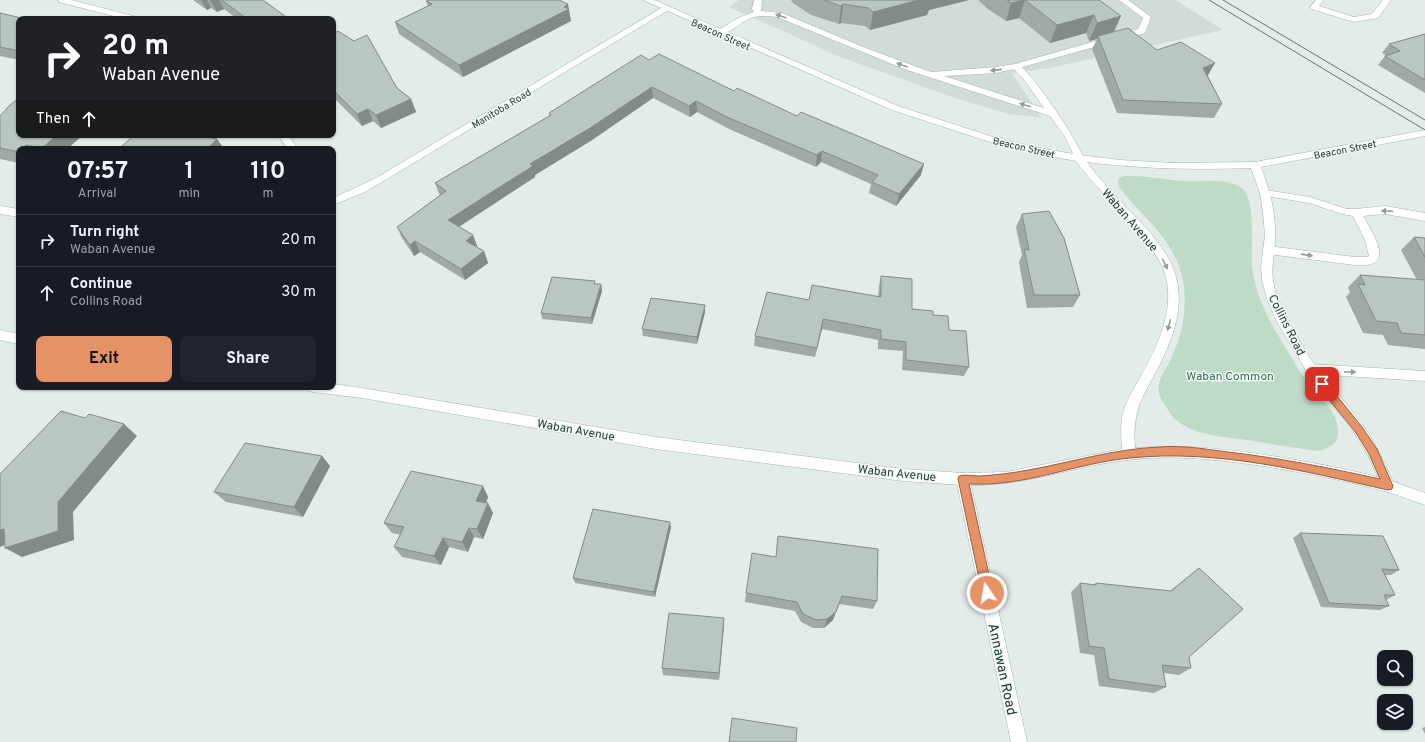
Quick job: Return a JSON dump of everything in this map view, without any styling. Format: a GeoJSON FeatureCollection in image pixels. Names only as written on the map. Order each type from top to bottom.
{"type":"FeatureCollection","features":[{"type":"Feature","properties":{"kind":"street"},"geometry":{"type":"LineString","coordinates":[[62,0],[123,16]]}},
{"type":"Feature","properties":{"kind":"street","name":"Beacon Street"},"geometry":{"type":"LineString","coordinates":[[647,0],[852,91],[916,116],[1012,145],[1079,158],[1120,163],[1172,166],[1223,166],[1255,164],[1425,133]]}},
{"type":"Feature","properties":{"kind":"street"},"geometry":{"type":"LineString","coordinates":[[758,0],[756,9],[758,13]]}},
{"type":"Feature","properties":{"kind":"street"},"geometry":{"type":"LineString","coordinates":[[928,75],[996,70],[1016,66],[1142,32],[1147,17],[1123,0]]}},
{"type":"Feature","properties":{"kind":"street"},"geometry":{"type":"LineString","coordinates":[[1320,0],[1314,7],[1354,20],[1375,16],[1387,0]]}},
{"type":"Feature","properties":{"kind":"street","name":"Manitoba Road"},"geometry":{"type":"LineString","coordinates":[[336,201],[379,180],[666,9]]}},
{"type":"Feature","properties":{"kind":"street"},"geometry":{"type":"LineString","coordinates":[[720,33],[748,15],[758,13],[779,15],[860,49],[928,75],[1053,114]]}},
{"type":"Feature","properties":{"kind":"street","name":"Waban Avenue"},"geometry":{"type":"LineString","coordinates":[[336,389],[670,445],[904,475],[980,480],[1015,477],[1128,453],[1128,419],[1131,408],[1150,373],[1169,327],[1173,299],[1168,267],[1155,246],[1092,176],[1079,158],[1068,135],[1028,79],[1016,66]]}},
{"type":"Feature","properties":{"kind":"street","name":"Collins Road"},"geometry":{"type":"LineString","coordinates":[[1255,164],[1265,194],[1270,230],[1266,268],[1267,280],[1273,299],[1286,327],[1311,369],[1359,430],[1373,452],[1388,486]]}},
{"type":"Feature","properties":{"kind":"street"},"geometry":{"type":"LineString","coordinates":[[1265,194],[1310,200],[1346,212],[1356,213],[1385,210],[1425,216]]}},
{"type":"Feature","properties":{"kind":"street"},"geometry":{"type":"LineString","coordinates":[[0,210],[16,213]]}},
{"type":"Feature","properties":{"kind":"street"},"geometry":{"type":"LineString","coordinates":[[1268,250],[1355,261],[1370,261],[1374,257],[1374,249],[1368,232],[1356,213]]}},
{"type":"Feature","properties":{"kind":"street"},"geometry":{"type":"LineString","coordinates":[[0,336],[16,339]]}},
{"type":"Feature","properties":{"kind":"street"},"geometry":{"type":"LineString","coordinates":[[1311,369],[1425,376]]}},
{"type":"Feature","properties":{"kind":"street"},"geometry":{"type":"LineString","coordinates":[[1128,453],[1180,451],[1218,454],[1320,470],[1388,486],[1425,499]]}},
{"type":"Feature","properties":{"kind":"street","name":"Annawan Road"},"geometry":{"type":"LineString","coordinates":[[963,479],[1019,742]]}},
{"type":"Feature","properties":{"kind":"shaded area"},"geometry":{"type":"Polygon","coordinates":[[[739,0],[1176,0],[1223,30],[1049,68],[1012,73],[1042,118],[1009,114],[955,98],[840,57],[729,7],[739,0]]]}},
{"type":"Feature","properties":{"kind":"green space","name":"Waban Common"},"geometry":{"type":"Polygon","coordinates":[[[1124,176],[1139,176],[1185,181],[1219,181],[1234,184],[1243,189],[1250,204],[1252,226],[1252,266],[1256,288],[1275,331],[1307,381],[1333,413],[1338,426],[1338,434],[1334,444],[1317,451],[1212,435],[1195,431],[1171,415],[1160,397],[1158,386],[1174,352],[1181,332],[1185,302],[1183,281],[1173,252],[1157,230],[1119,187],[1119,178],[1124,176]]]}},
{"type":"Feature","properties":{"kind":"building"},"geometry":{"type":"Polygon","coordinates":[[[222,0],[263,0],[285,16],[243,16],[222,0]]]}},
{"type":"Feature","properties":{"kind":"building"},"geometry":{"type":"Polygon","coordinates":[[[559,0],[568,4],[564,7],[569,9],[459,65],[395,22],[432,4],[426,1],[559,0]]]}},
{"type":"Feature","properties":{"kind":"building"},"geometry":{"type":"Polygon","coordinates":[[[824,0],[919,0],[873,12],[868,8],[843,4],[841,6],[824,0]]]}},
{"type":"Feature","properties":{"kind":"building"},"geometry":{"type":"Polygon","coordinates":[[[1007,0],[1024,0],[1011,3],[1007,0]]]}},
{"type":"Feature","properties":{"kind":"building"},"geometry":{"type":"Polygon","coordinates":[[[1025,0],[1099,0],[1121,16],[1097,23],[1094,15],[1057,25],[1025,0]]]}},
{"type":"Feature","properties":{"kind":"building"},"geometry":{"type":"Polygon","coordinates":[[[0,13],[16,17],[16,50],[0,47],[0,13]]]}},
{"type":"Feature","properties":{"kind":"building"},"geometry":{"type":"Polygon","coordinates":[[[1128,28],[1157,50],[1181,42],[1215,63],[1203,68],[1222,104],[1123,100],[1098,36],[1128,28]]]}},
{"type":"Feature","properties":{"kind":"building"},"geometry":{"type":"Polygon","coordinates":[[[338,31],[354,41],[367,35],[397,88],[411,99],[376,115],[368,109],[357,114],[336,93],[336,32],[338,31]]]}},
{"type":"Feature","properties":{"kind":"building"},"geometry":{"type":"Polygon","coordinates":[[[1425,34],[1425,80],[1385,56],[1400,51],[1389,44],[1425,34]]]}},
{"type":"Feature","properties":{"kind":"building"},"geometry":{"type":"Polygon","coordinates":[[[659,54],[734,91],[737,88],[797,116],[801,112],[924,164],[899,194],[872,182],[878,175],[822,151],[817,155],[729,118],[696,101],[689,106],[652,87],[590,128],[530,164],[533,166],[448,220],[473,235],[466,241],[484,251],[461,269],[415,241],[410,245],[397,227],[446,191],[435,183],[551,115],[549,113],[641,55],[649,60],[659,54]]]}},
{"type":"Feature","properties":{"kind":"building"},"geometry":{"type":"Polygon","coordinates":[[[16,100],[16,138],[54,138],[44,146],[16,146],[16,151],[0,148],[0,116],[16,100]]]}},
{"type":"Feature","properties":{"kind":"building"},"geometry":{"type":"Polygon","coordinates":[[[131,138],[217,139],[210,146],[122,146],[131,138]]]}},
{"type":"Feature","properties":{"kind":"building"},"geometry":{"type":"Polygon","coordinates":[[[1049,211],[1064,238],[1080,295],[1034,295],[1024,249],[1029,250],[1022,214],[1049,211]]]}},
{"type":"Feature","properties":{"kind":"building"},"geometry":{"type":"Polygon","coordinates":[[[1414,237],[1425,238],[1425,257],[1414,237]]]}},
{"type":"Feature","properties":{"kind":"building"},"geometry":{"type":"Polygon","coordinates":[[[1360,275],[1425,280],[1425,335],[1401,333],[1397,323],[1376,321],[1358,284],[1365,285],[1360,275]]]}},
{"type":"Feature","properties":{"kind":"building"},"geometry":{"type":"Polygon","coordinates":[[[881,276],[912,279],[912,309],[933,311],[933,315],[948,316],[949,330],[966,331],[969,367],[906,360],[906,342],[881,339],[881,330],[823,319],[817,348],[755,336],[767,292],[809,300],[812,285],[881,297],[881,276]]]}},
{"type":"Feature","properties":{"kind":"building"},"geometry":{"type":"Polygon","coordinates":[[[552,277],[595,281],[594,284],[601,284],[591,318],[541,313],[552,277]]]}},
{"type":"Feature","properties":{"kind":"building"},"geometry":{"type":"Polygon","coordinates":[[[651,298],[705,305],[697,337],[642,329],[651,298]]]}},
{"type":"Feature","properties":{"kind":"building"},"geometry":{"type":"Polygon","coordinates":[[[61,411],[85,418],[89,414],[124,424],[58,502],[58,531],[5,548],[4,529],[0,530],[0,474],[61,411]]]}},
{"type":"Feature","properties":{"kind":"building"},"geometry":{"type":"Polygon","coordinates":[[[245,443],[322,456],[294,507],[214,492],[245,443]]]}},
{"type":"Feature","properties":{"kind":"building"},"geometry":{"type":"Polygon","coordinates":[[[411,471],[483,486],[476,501],[488,503],[477,529],[469,528],[462,542],[443,538],[434,556],[394,547],[404,527],[384,523],[411,471]]]}},
{"type":"Feature","properties":{"kind":"building"},"geometry":{"type":"Polygon","coordinates":[[[593,509],[670,522],[654,592],[573,578],[593,509]]]}},
{"type":"Feature","properties":{"kind":"building"},"geometry":{"type":"Polygon","coordinates":[[[1300,533],[1383,536],[1399,570],[1382,569],[1395,595],[1384,595],[1389,606],[1329,603],[1300,533]]]}},
{"type":"Feature","properties":{"kind":"building"},"geometry":{"type":"Polygon","coordinates":[[[778,536],[878,549],[877,601],[842,596],[836,612],[827,619],[816,620],[803,614],[797,602],[746,593],[752,553],[776,557],[778,536]]]}},
{"type":"Feature","properties":{"kind":"building"},"geometry":{"type":"Polygon","coordinates":[[[1199,568],[1243,609],[1189,657],[1191,668],[1162,665],[1166,687],[1109,679],[1104,648],[1089,646],[1080,583],[1096,585],[1096,583],[1171,591],[1199,568]]]}},
{"type":"Feature","properties":{"kind":"building"},"geometry":{"type":"Polygon","coordinates":[[[669,613],[724,618],[719,673],[662,668],[669,613]]]}},
{"type":"Feature","properties":{"kind":"building"},"geometry":{"type":"Polygon","coordinates":[[[732,718],[797,728],[796,742],[729,742],[732,718]]]}},
{"type":"Feature","properties":{"kind":"tram line"},"geometry":{"type":"LineString","coordinates":[[1209,0],[1425,130]]}},
{"type":"Feature","properties":{"kind":"tram line"},"geometry":{"type":"LineString","coordinates":[[1223,0],[1425,120]]}},
{"type":"Feature","properties":{"kind":"route"},"geometry":{"type":"LineString","coordinates":[[987,593],[963,479],[980,480],[1015,477],[1128,453],[1187,451],[1218,454],[1320,470],[1388,486],[1373,452],[1359,430],[1322,384]]}}]}
